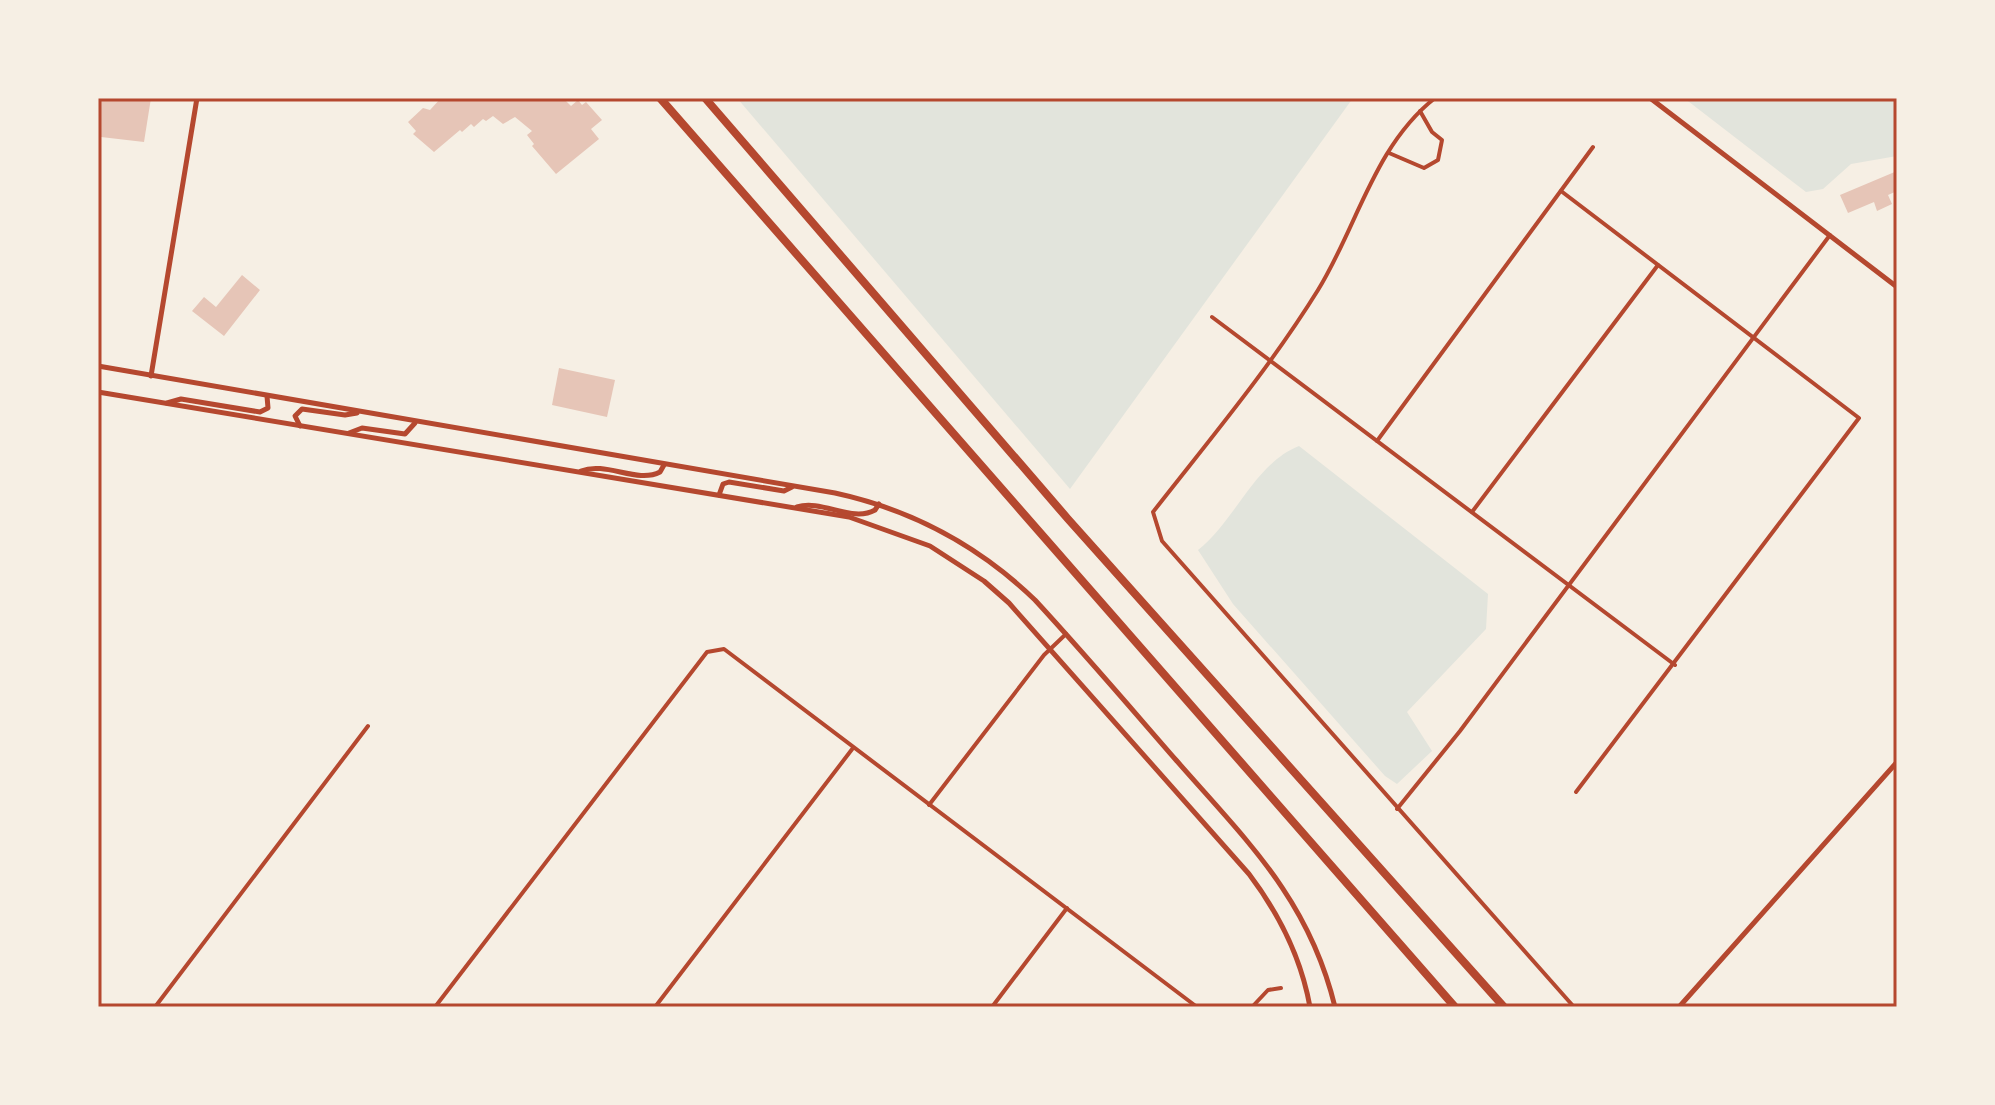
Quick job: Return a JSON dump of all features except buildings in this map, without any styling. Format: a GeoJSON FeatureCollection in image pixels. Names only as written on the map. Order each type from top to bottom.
{"type":"FeatureCollection","features":[{"type":"Feature","properties":{"kind":"highway"},"geometry":{"type":"LineString","coordinates":[[660,98],[1455,1007]]}},
{"type":"Feature","properties":{"kind":"highway"},"geometry":{"type":"LineString","coordinates":[[705,98],[1068,519],[1504,1007]]}},
{"type":"Feature","properties":{"kind":"street"},"geometry":{"type":"LineString","coordinates":[[151,376],[197,98]]}},
{"type":"Feature","properties":{"kind":"street"},"geometry":{"type":"LineString","coordinates":[[1435,98],[1420,111],[1389,153],[1362,197],[1335,262],[1271,361],[1153,512],[1162,541],[1574,1007]]}},
{"type":"Feature","properties":{"kind":"street"},"geometry":{"type":"LineString","coordinates":[[1650,98],[1897,287]]}},
{"type":"Feature","properties":{"kind":"street"},"geometry":{"type":"LineString","coordinates":[[1389,153],[1424,168],[1438,160],[1442,140],[1432,132],[1420,111]]}},
{"type":"Feature","properties":{"kind":"street"},"geometry":{"type":"LineString","coordinates":[[1377,441],[1593,147]]}},
{"type":"Feature","properties":{"kind":"street"},"geometry":{"type":"LineString","coordinates":[[1561,191],[1859,418],[1576,792]]}},
{"type":"Feature","properties":{"kind":"street"},"geometry":{"type":"LineString","coordinates":[[1397,809],[1830,235]]}},
{"type":"Feature","properties":{"kind":"street"},"geometry":{"type":"LineString","coordinates":[[1472,512],[1658,265]]}},
{"type":"Feature","properties":{"kind":"street"},"geometry":{"type":"LineString","coordinates":[[1212,317],[1675,665]]}},
{"type":"Feature","properties":{"kind":"street"},"geometry":{"type":"LineString","coordinates":[[98,369],[107,368],[793,486],[879,504],[917,518],[973,548],[1015,581],[1066,634],[1287,890],[1318,950],[1335,1007]]}},
{"type":"Feature","properties":{"kind":"street"},"geometry":{"type":"LineString","coordinates":[[98,392],[796,507],[849,517],[930,546],[984,581],[1051,648],[1269,901],[1298,957],[1310,1007]]}},
{"type":"Feature","properties":{"kind":"street"},"geometry":{"type":"LineString","coordinates":[[166,403],[181,399],[260,412],[268,408],[267,395]]}},
{"type":"Feature","properties":{"kind":"street"},"geometry":{"type":"LineString","coordinates":[[300,426],[295,416],[302,409],[345,415],[362,412]]}},
{"type":"Feature","properties":{"kind":"street"},"geometry":{"type":"LineString","coordinates":[[348,433],[362,428],[405,434],[415,423]]}},
{"type":"Feature","properties":{"kind":"street"},"geometry":{"type":"LineString","coordinates":[[580,471],[593,466],[649,476],[660,472],[664,465]]}},
{"type":"Feature","properties":{"kind":"street"},"geometry":{"type":"LineString","coordinates":[[719,495],[723,484],[729,482],[784,491],[793,486]]}},
{"type":"Feature","properties":{"kind":"street"},"geometry":{"type":"LineString","coordinates":[[796,507],[811,503],[862,514],[875,510],[879,504]]}},
{"type":"Feature","properties":{"kind":"street"},"geometry":{"type":"LineString","coordinates":[[929,805],[1051,648],[1066,634]]}},
{"type":"Feature","properties":{"kind":"street"},"geometry":{"type":"LineString","coordinates":[[435,1007],[707,652],[714,649],[724,649],[1197,1007]]}},
{"type":"Feature","properties":{"kind":"street"},"geometry":{"type":"LineString","coordinates":[[155,1007],[368,726]]}},
{"type":"Feature","properties":{"kind":"street"},"geometry":{"type":"LineString","coordinates":[[655,1007],[853,748]]}},
{"type":"Feature","properties":{"kind":"street"},"geometry":{"type":"LineString","coordinates":[[1679,1007],[1897,762]]}},
{"type":"Feature","properties":{"kind":"street"},"geometry":{"type":"LineString","coordinates":[[992,1007],[1067,908]]}},
{"type":"Feature","properties":{"kind":"street"},"geometry":{"type":"LineString","coordinates":[[1252,1007],[1268,990],[1281,988]]}},
{"type":"Feature","properties":{"kind":"shaded area"},"geometry":{"type":"Polygon","coordinates":[[[737,98],[1353,98],[1070,489],[737,98]]]}},
{"type":"Feature","properties":{"kind":"shaded area"},"geometry":{"type":"Polygon","coordinates":[[[1684,98],[1897,98],[1897,156],[1851,164],[1823,189],[1806,192],[1684,98]]]}},
{"type":"Feature","properties":{"kind":"shaded area"},"geometry":{"type":"Polygon","coordinates":[[[1299,446],[1488,594],[1486,629],[1407,712],[1432,751],[1397,784],[1385,776],[1233,604],[1198,550],[1270,465],[1299,446]]]}}]}
